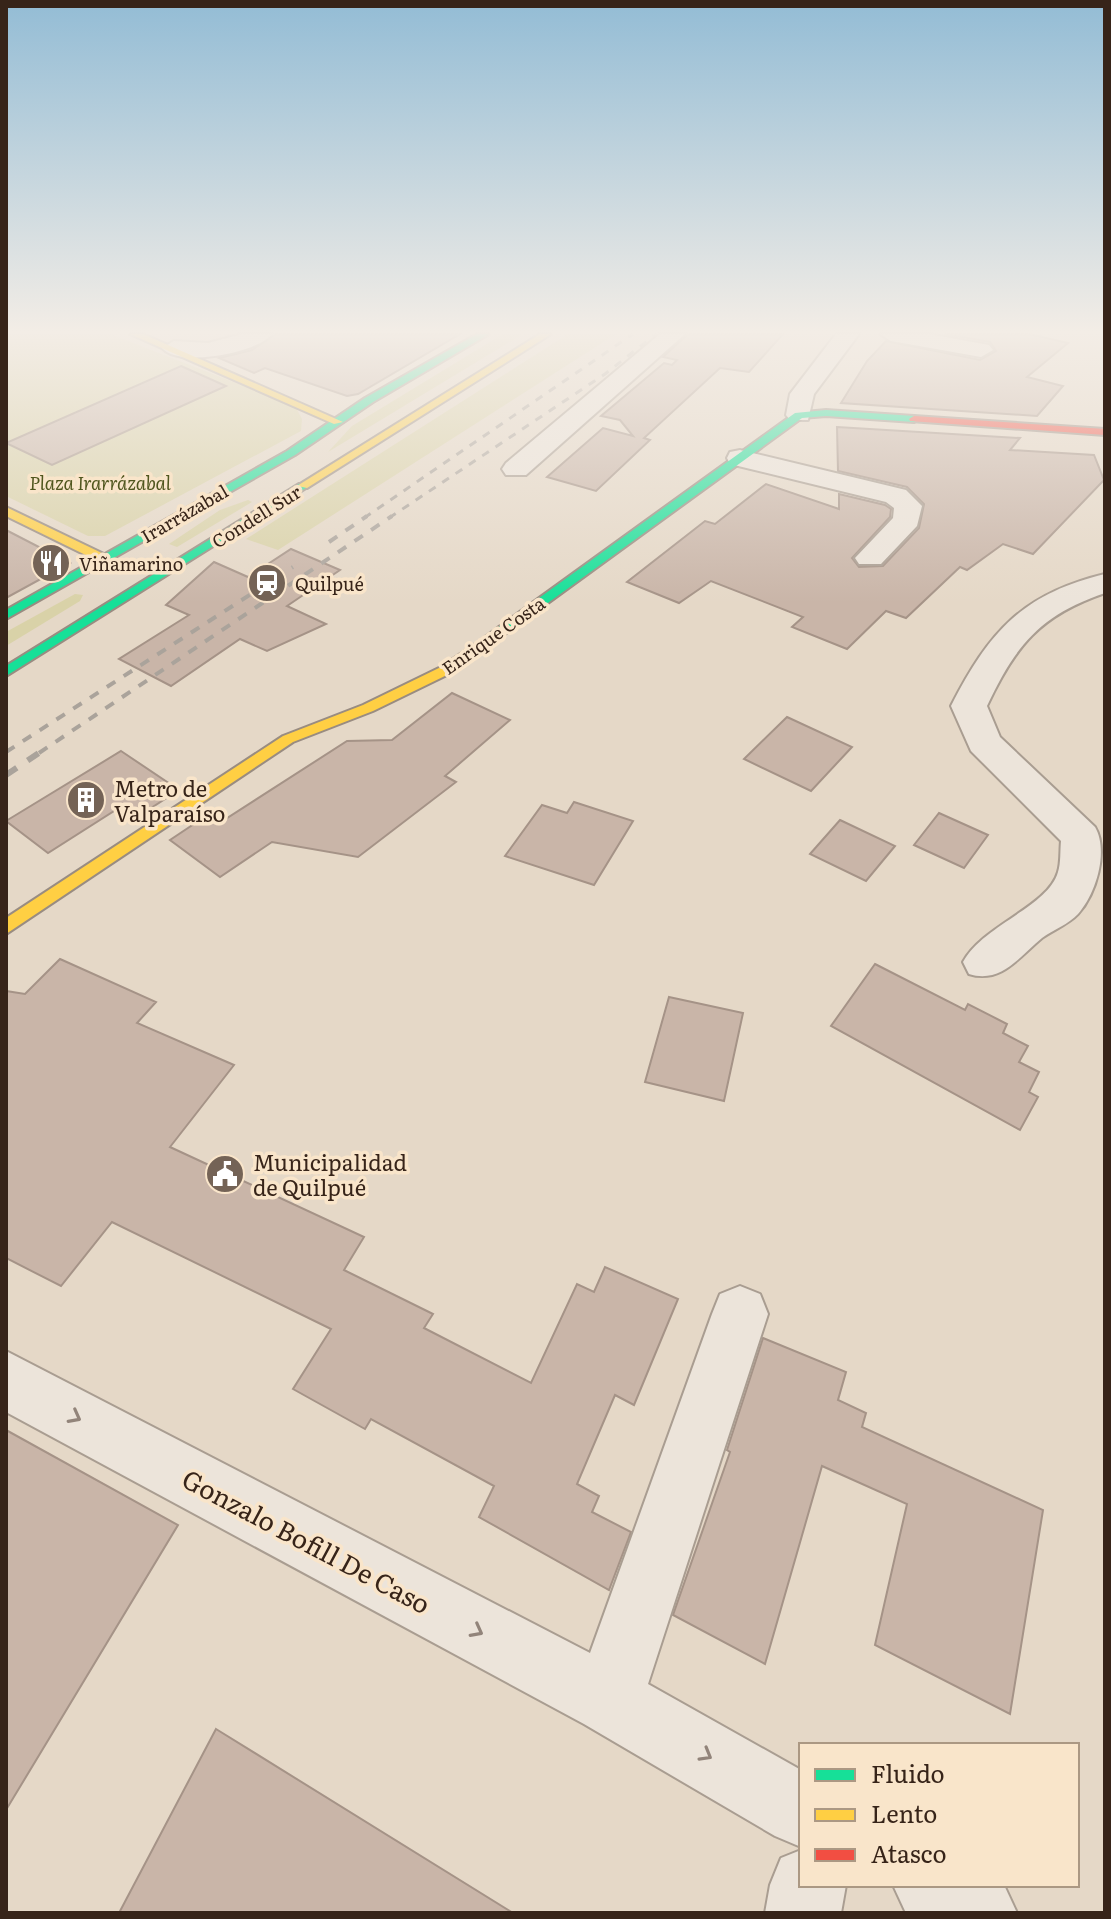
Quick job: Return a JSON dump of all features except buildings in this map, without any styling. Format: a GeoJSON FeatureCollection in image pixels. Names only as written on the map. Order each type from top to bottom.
{"type":"FeatureCollection","features":[{"type":"Feature","properties":{"kind":"street","name":"Irarrázabal"},"geometry":{"type":"LineString","coordinates":[[6,615],[291,453],[336,424]]}},
{"type":"Feature","properties":{"kind":"street","name":"Condell Sur"},"geometry":{"type":"LineString","coordinates":[[6,672],[403,424]]}},
{"type":"Feature","properties":{"kind":"street"},"geometry":{"type":"LineString","coordinates":[[516,469],[569,424]]}},
{"type":"Feature","properties":{"kind":"street","name":"Enrique Costa"},"geometry":{"type":"LineString","coordinates":[[6,927],[288,739],[368,708],[446,670],[787,424]]}},
{"type":"Feature","properties":{"kind":"street"},"geometry":{"type":"LineString","coordinates":[[981,424],[1105,432]]}},
{"type":"Feature","properties":{"kind":"street"},"geometry":{"type":"LineString","coordinates":[[740,458],[896,496],[908,506],[907,520],[870,558]]}},
{"type":"Feature","properties":{"kind":"street"},"geometry":{"type":"LineString","coordinates":[[6,511],[104,559]]}},
{"type":"Feature","properties":{"kind":"street"},"geometry":{"type":"LineString","coordinates":[[985,962],[1029,925],[1063,903],[1079,872],[1081,837],[984,743],[969,706],[990,662],[1019,623],[1071,593],[1105,583]]}},
{"type":"Feature","properties":{"kind":"street"},"geometry":{"type":"LineString","coordinates":[[608,1700],[740,1314]]}},
{"type":"Feature","properties":{"kind":"street","name":"Gonzalo Bofill De Caso"},"geometry":{"type":"LineString","coordinates":[[6,1380],[608,1700],[799,1809]]}},
{"type":"Feature","properties":{"kind":"street"},"geometry":{"type":"LineString","coordinates":[[803,1913],[808,1887]]}},
{"type":"Feature","properties":{"kind":"street"},"geometry":{"type":"LineString","coordinates":[[934,1887],[979,1913]]}},
{"type":"Feature","properties":{"kind":"green space","name":"Plaza Irarrázabal"},"geometry":{"type":"Polygon","coordinates":[[[7,424],[302,424],[301,431],[105,536],[88,536],[6,496],[7,424]]]}},
{"type":"Feature","properties":{"kind":"green space"},"geometry":{"type":"Polygon","coordinates":[[[375,424],[328,452],[352,426],[375,424]]]}},
{"type":"Feature","properties":{"kind":"green space"},"geometry":{"type":"Polygon","coordinates":[[[427,424],[476,424],[278,550],[246,539],[427,424]]]}},
{"type":"Feature","properties":{"kind":"green space"},"geometry":{"type":"Polygon","coordinates":[[[248,500],[252,502],[177,547],[169,544],[220,510],[248,500]]]}},
{"type":"Feature","properties":{"kind":"green space"},"geometry":{"type":"Polygon","coordinates":[[[75,594],[83,595],[80,601],[6,646],[6,632],[75,594]]]}},
{"type":"Feature","properties":{"kind":"railway"},"geometry":{"type":"LineString","coordinates":[[364,518],[502,424]]}},
{"type":"Feature","properties":{"kind":"railway"},"geometry":{"type":"LineString","coordinates":[[392,516],[531,424]]}},
{"type":"Feature","properties":{"kind":"railway"},"geometry":{"type":"LineString","coordinates":[[329,542],[367,516]]}},
{"type":"Feature","properties":{"kind":"railway"},"geometry":{"type":"LineString","coordinates":[[39,753],[392,516]]}},
{"type":"Feature","properties":{"kind":"railway"},"geometry":{"type":"LineString","coordinates":[[6,752],[293,567]]}},
{"type":"Feature","properties":{"kind":"railway"},"geometry":{"type":"LineString","coordinates":[[6,775],[39,753]]}},
{"type":"Feature","properties":{"kind":"traffic: fast"},"geometry":{"type":"LineString","coordinates":[[6,615],[291,453],[334,424]]}},
{"type":"Feature","properties":{"kind":"traffic: fast"},"geometry":{"type":"LineString","coordinates":[[492,637],[787,424]]}},
{"type":"Feature","properties":{"kind":"traffic: fast"},"geometry":{"type":"LineString","coordinates":[[6,672],[303,486]]}},
{"type":"Feature","properties":{"kind":"traffic: slow"},"geometry":{"type":"LineString","coordinates":[[303,486],[403,424]]}},
{"type":"Feature","properties":{"kind":"traffic: slow"},"geometry":{"type":"LineString","coordinates":[[6,511],[104,559]]}},
{"type":"Feature","properties":{"kind":"traffic: slow"},"geometry":{"type":"LineString","coordinates":[[6,927],[288,739],[368,708],[446,670],[492,637]]}},
{"type":"Feature","properties":{"kind":"traffic: jam"},"geometry":{"type":"LineString","coordinates":[[981,424],[1105,432]]}},
{"type":"Feature","properties":{"kind":"place","name":"Viñamarino"},"geometry":{"type":"Point","coordinates":[51,563]}},
{"type":"Feature","properties":{"kind":"place","name":"Quilpué"},"geometry":{"type":"Point","coordinates":[267,583]}},
{"type":"Feature","properties":{"kind":"place","name":"Metro de Valparaíso"},"geometry":{"type":"Point","coordinates":[86,800]}},
{"type":"Feature","properties":{"kind":"place","name":"Municipalidad de Quilpué"},"geometry":{"type":"Point","coordinates":[225,1174]}}]}
